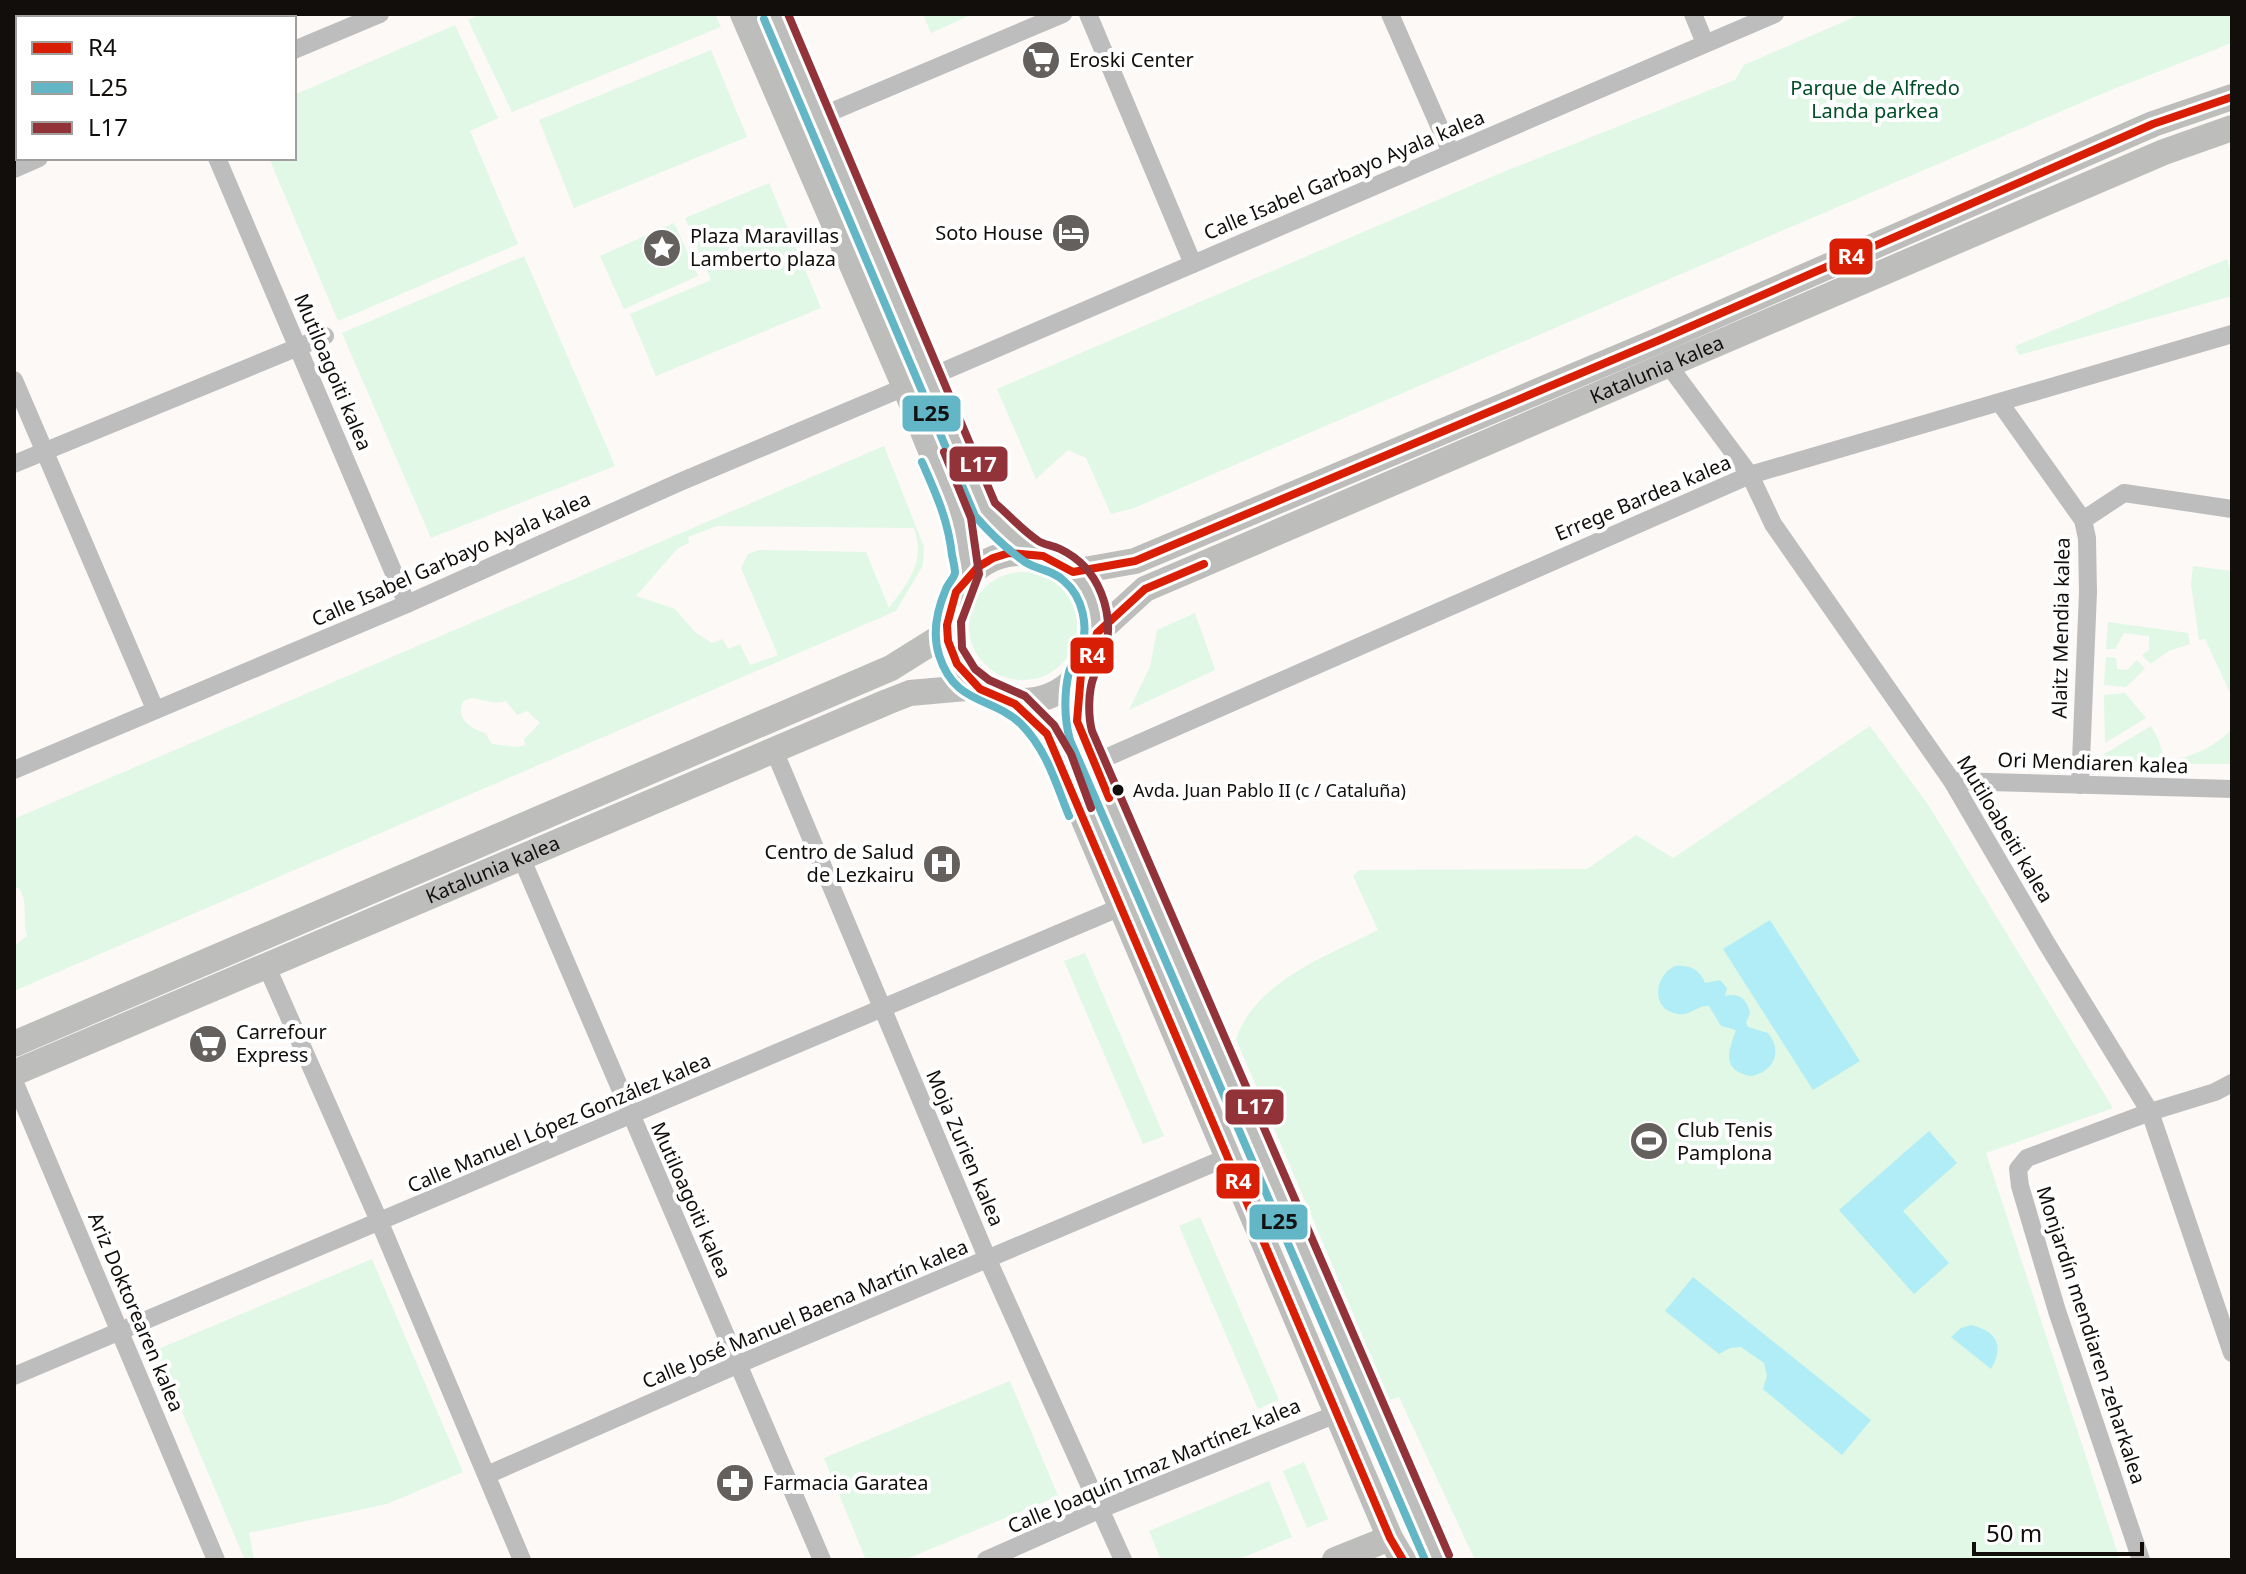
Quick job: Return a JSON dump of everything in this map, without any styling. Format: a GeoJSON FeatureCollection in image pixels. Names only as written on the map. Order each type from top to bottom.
{"type":"FeatureCollection","features":[{"type":"Feature","properties":{"kind":"street"},"geometry":{"type":"LineString","coordinates":[[296,49],[380,14]]}},
{"type":"Feature","properties":{"kind":"street"},"geometry":{"type":"LineString","coordinates":[[743,14],[905,387],[960,522],[967,576]]}},
{"type":"Feature","properties":{"kind":"street"},"geometry":{"type":"LineString","coordinates":[[775,14],[985,510],[1033,553]]}},
{"type":"Feature","properties":{"kind":"street"},"geometry":{"type":"LineString","coordinates":[[819,117],[1063,14]]}},
{"type":"Feature","properties":{"kind":"street"},"geometry":{"type":"LineString","coordinates":[[1088,14],[1193,264]]}},
{"type":"Feature","properties":{"kind":"street"},"geometry":{"type":"LineString","coordinates":[[1390,14],[1451,153]]}},
{"type":"Feature","properties":{"kind":"street"},"geometry":{"type":"LineString","coordinates":[[1693,14],[1705,43]]}},
{"type":"Feature","properties":{"kind":"street","name":"Calle Isabel Garbayo Ayala kalea"},"geometry":{"type":"LineString","coordinates":[[930,377],[1775,14]]}},
{"type":"Feature","properties":{"kind":"street","name":"Katalunia kalea"},"geometry":{"type":"LineString","coordinates":[[1073,572],[1135,561],[1662,339],[2153,124],[2232,97]]}},
{"type":"Feature","properties":{"kind":"street","name":"Katalunia kalea"},"geometry":{"type":"LineString","coordinates":[[1097,633],[1145,589],[2164,152],[2232,128]]}},
{"type":"Feature","properties":{"kind":"street"},"geometry":{"type":"LineString","coordinates":[[14,169],[34,160]]}},
{"type":"Feature","properties":{"kind":"street","name":"Mutiloagoiti kalea"},"geometry":{"type":"LineString","coordinates":[[218,160],[407,604]]}},
{"type":"Feature","properties":{"kind":"street","name":"Errege Bardea kalea"},"geometry":{"type":"LineString","coordinates":[[1094,763],[1750,475],[2232,334]]}},
{"type":"Feature","properties":{"kind":"street"},"geometry":{"type":"LineString","coordinates":[[14,464],[325,336]]}},
{"type":"Feature","properties":{"kind":"street","name":"Mutiloabeiti kalea"},"geometry":{"type":"LineString","coordinates":[[1669,366],[1750,475],[1773,524],[1952,781],[2150,1112],[2232,1353]]}},
{"type":"Feature","properties":{"kind":"street"},"geometry":{"type":"LineString","coordinates":[[14,380],[155,709]]}},
{"type":"Feature","properties":{"kind":"street","name":"Calle Isabel Garbayo Ayala kalea"},"geometry":{"type":"LineString","coordinates":[[14,770],[407,604],[680,482],[905,387]]}},
{"type":"Feature","properties":{"kind":"street","name":"Alaitz Mendia kalea"},"geometry":{"type":"LineString","coordinates":[[2000,403],[2083,520],[2087,538],[2088,592],[2080,785]]}},
{"type":"Feature","properties":{"kind":"street"},"geometry":{"type":"LineString","coordinates":[[2083,520],[2124,493],[2232,509]]}},
{"type":"Feature","properties":{"kind":"street"},"geometry":{"type":"LineString","coordinates":[[1009,553],[1033,553],[1054,559],[1073,572],[1091,600],[1097,633],[1092,655],[1081,674],[1062,691],[1038,701],[1012,702],[994,697],[977,687],[962,672],[952,653],[947,633],[952,603],[967,576],[986,562],[1009,553]]}},
{"type":"Feature","properties":{"kind":"street","name":"Katalunia kalea"},"geometry":{"type":"LineString","coordinates":[[14,1044],[891,668],[947,633]]}},
{"type":"Feature","properties":{"kind":"street"},"geometry":{"type":"LineString","coordinates":[[1081,674],[1077,721],[1256,1145],[1438,1560]]}},
{"type":"Feature","properties":{"kind":"street","name":"Katalunia kalea"},"geometry":{"type":"LineString","coordinates":[[14,1073],[910,693],[977,687]]}},
{"type":"Feature","properties":{"kind":"street"},"geometry":{"type":"LineString","coordinates":[[1012,702],[1047,734],[1396,1549],[1335,1560]]}},
{"type":"Feature","properties":{"kind":"street","name":"Moja Zurien kalea"},"geometry":{"type":"LineString","coordinates":[[774,750],[988,1260],[1123,1560]]}},
{"type":"Feature","properties":{"kind":"street","name":"Ori Mendiaren kalea"},"geometry":{"type":"LineString","coordinates":[[1952,781],[2232,789]]}},
{"type":"Feature","properties":{"kind":"street","name":"Mutiloagoiti kalea"},"geometry":{"type":"LineString","coordinates":[[521,857],[822,1560]]}},
{"type":"Feature","properties":{"kind":"street","name":"Calle Manuel López González kalea"},"geometry":{"type":"LineString","coordinates":[[14,1376],[1121,907]]}},
{"type":"Feature","properties":{"kind":"street"},"geometry":{"type":"LineString","coordinates":[[267,967],[380,1223],[522,1560]]}},
{"type":"Feature","properties":{"kind":"street","name":"Ariz Doktorearen kalea"},"geometry":{"type":"LineString","coordinates":[[14,1081],[216,1560]]}},
{"type":"Feature","properties":{"kind":"street"},"geometry":{"type":"LineString","coordinates":[[2150,1112],[2226,1092]]}},
{"type":"Feature","properties":{"kind":"street","name":"Monjardín mendiaren zeharkalea"},"geometry":{"type":"LineString","coordinates":[[2141,1560],[2057,1311],[2020,1186],[2018,1169],[2027,1158],[2150,1112]]}},
{"type":"Feature","properties":{"kind":"street","name":"Calle José Manuel Baena Martín kalea"},"geometry":{"type":"LineString","coordinates":[[487,1475],[739,1364],[1228,1157]]}},
{"type":"Feature","properties":{"kind":"street","name":"Calle Joaquín Imaz Martínez kalea"},"geometry":{"type":"LineString","coordinates":[[986,1560],[1101,1509],[1339,1413]]}},
{"type":"Feature","properties":{"kind":"green space"},"geometry":{"type":"Polygon","coordinates":[[[481,14],[715,14],[721,27],[512,112],[468,20],[481,14]]]}},
{"type":"Feature","properties":{"kind":"green space"},"geometry":{"type":"Polygon","coordinates":[[[923,14],[973,14],[931,33],[923,14]]]}},
{"type":"Feature","properties":{"kind":"green space","name":"Parque de Alfredo Landa parkea"},"geometry":{"type":"Polygon","coordinates":[[[1861,14],[2232,14],[2232,43],[2111,90],[1134,508],[1111,514],[1086,458],[1068,450],[1036,479],[997,389],[1503,172],[1735,80],[1744,65],[1861,14]]]}},
{"type":"Feature","properties":{"kind":"green space"},"geometry":{"type":"Polygon","coordinates":[[[455,25],[498,118],[470,131],[518,244],[338,321],[270,160],[296,160],[296,94],[455,25]]]}},
{"type":"Feature","properties":{"kind":"green space"},"geometry":{"type":"Polygon","coordinates":[[[711,50],[747,137],[574,208],[539,120],[711,50]]]}},
{"type":"Feature","properties":{"kind":"green space"},"geometry":{"type":"Polygon","coordinates":[[[769,183],[821,308],[656,376],[630,314],[711,280],[685,218],[769,183]]]}},
{"type":"Feature","properties":{"kind":"green space"},"geometry":{"type":"Polygon","coordinates":[[[674,223],[698,276],[624,309],[600,256],[674,223]]]}},
{"type":"Feature","properties":{"kind":"green space"},"geometry":{"type":"Polygon","coordinates":[[[524,256],[615,466],[431,538],[342,333],[524,256]]]}},
{"type":"Feature","properties":{"kind":"green space"},"geometry":{"type":"Polygon","coordinates":[[[2227,259],[2232,276],[2232,296],[2019,355],[2015,346],[2227,259]]]}},
{"type":"Feature","properties":{"kind":"green space"},"geometry":{"type":"Polygon","coordinates":[[[884,446],[924,547],[923,565],[896,611],[14,991],[14,946],[27,936],[24,899],[19,888],[14,887],[14,819],[884,446]],[[717,526],[688,537],[689,543],[678,548],[636,596],[675,609],[695,632],[712,643],[723,639],[728,649],[740,644],[750,665],[778,655],[741,568],[748,554],[759,550],[866,552],[889,608],[913,571],[918,551],[914,528],[717,526]],[[471,698],[463,701],[463,718],[469,725],[485,733],[492,744],[525,745],[524,739],[540,723],[527,711],[517,715],[506,701],[471,698]]]}},
{"type":"Feature","properties":{"kind":"green space"},"geometry":{"type":"Polygon","coordinates":[[[2193,566],[2232,571],[2232,697],[2205,639],[2199,640],[2191,584],[2193,566]]]}},
{"type":"Feature","properties":{"kind":"green space"},"geometry":{"type":"Polygon","coordinates":[[[1023,572],[1044,576],[1061,588],[1073,605],[1077,626],[1073,647],[1061,664],[1044,676],[1023,680],[1002,676],[985,664],[973,647],[969,626],[973,605],[985,588],[1002,576],[1023,572]]]}},
{"type":"Feature","properties":{"kind":"green space"},"geometry":{"type":"Polygon","coordinates":[[[1195,613],[1215,670],[1129,710],[1150,667],[1157,630],[1195,613]]]}},
{"type":"Feature","properties":{"kind":"green space"},"geometry":{"type":"Polygon","coordinates":[[[2108,622],[2188,633],[2190,644],[2169,651],[2150,664],[2142,655],[2149,650],[2149,636],[2124,633],[2115,649],[2106,649],[2108,622]]]}},
{"type":"Feature","properties":{"kind":"green space"},"geometry":{"type":"Polygon","coordinates":[[[2106,657],[2116,658],[2117,669],[2127,670],[2137,660],[2145,669],[2126,687],[2104,685],[2106,657]]]}},
{"type":"Feature","properties":{"kind":"green space"},"geometry":{"type":"Polygon","coordinates":[[[2125,693],[2146,718],[2105,743],[2104,695],[2125,693]]]}},
{"type":"Feature","properties":{"kind":"green space","name":"Club Tenis Pamplona"},"geometry":{"type":"Polygon","coordinates":[[[1870,726],[1929,806],[2113,1108],[1986,1153],[2120,1560],[1475,1560],[1399,1397],[1390,1400],[1236,1039],[1259,1001],[1276,986],[1295,972],[1378,930],[1353,876],[1359,870],[1587,869],[1636,835],[1673,858],[1870,726]]]}},
{"type":"Feature","properties":{"kind":"green space"},"geometry":{"type":"Polygon","coordinates":[[[2151,726],[2165,762],[2104,761],[2104,754],[2151,726]]]}},
{"type":"Feature","properties":{"kind":"green space"},"geometry":{"type":"Polygon","coordinates":[[[2232,729],[2232,764],[2175,764],[2174,760],[2206,749],[2232,729]]]}},
{"type":"Feature","properties":{"kind":"green space"},"geometry":{"type":"Polygon","coordinates":[[[1085,953],[1164,1136],[1143,1144],[1064,961],[1085,953]]]}},
{"type":"Feature","properties":{"kind":"green space"},"geometry":{"type":"Polygon","coordinates":[[[1200,1217],[1279,1400],[1258,1409],[1179,1226],[1200,1217]]]}},
{"type":"Feature","properties":{"kind":"green space"},"geometry":{"type":"Polygon","coordinates":[[[372,1259],[463,1472],[387,1504],[249,1533],[254,1560],[245,1560],[156,1350],[372,1259]]]}},
{"type":"Feature","properties":{"kind":"green space"},"geometry":{"type":"Polygon","coordinates":[[[1010,1381],[1058,1496],[904,1560],[866,1560],[824,1458],[1010,1381]]]}},
{"type":"Feature","properties":{"kind":"green space"},"geometry":{"type":"Polygon","coordinates":[[[1304,1462],[1328,1519],[1307,1528],[1283,1471],[1304,1462]]]}},
{"type":"Feature","properties":{"kind":"green space"},"geometry":{"type":"Polygon","coordinates":[[[1269,1481],[1292,1537],[1237,1560],[1161,1560],[1149,1531],[1269,1481]]]}},
{"type":"Feature","properties":{"kind":"water"},"geometry":{"type":"Polygon","coordinates":[[[1770,920],[1860,1061],[1813,1090],[1723,949],[1770,920]]]}},
{"type":"Feature","properties":{"kind":"water"},"geometry":{"type":"Polygon","coordinates":[[[1675,966],[1693,969],[1705,983],[1720,980],[1727,988],[1725,996],[1734,995],[1744,1000],[1750,1013],[1746,1023],[1748,1027],[1768,1033],[1773,1040],[1774,1060],[1765,1070],[1751,1076],[1735,1069],[1729,1052],[1736,1030],[1721,1026],[1709,1006],[1678,1014],[1663,1006],[1659,1000],[1659,985],[1675,966]]]}},
{"type":"Feature","properties":{"kind":"water"},"geometry":{"type":"Polygon","coordinates":[[[1929,1131],[1957,1163],[1903,1211],[1949,1263],[1914,1294],[1839,1210],[1929,1131]]]}},
{"type":"Feature","properties":{"kind":"water"},"geometry":{"type":"Polygon","coordinates":[[[1693,1277],[1871,1420],[1842,1455],[1763,1389],[1767,1376],[1764,1363],[1741,1347],[1719,1354],[1665,1311],[1693,1277]]]}},
{"type":"Feature","properties":{"kind":"water"},"geometry":{"type":"Polygon","coordinates":[[[1971,1325],[1987,1331],[1996,1340],[1997,1353],[1991,1369],[1951,1337],[1961,1328],[1971,1325]]]}},
{"type":"Feature","properties":{"kind":"transit line","name":"L17"},"geometry":{"type":"LineString","coordinates":[[788,14],[995,503],[1039,542],[1074,557],[1101,593],[1106,608],[1108,638],[1091,689],[1089,711],[1092,731],[1449,1555]]}},
{"type":"Feature","properties":{"kind":"transit line","name":"L25"},"geometry":{"type":"LineString","coordinates":[[764,19],[975,516],[1025,562],[1060,577],[1080,604],[1084,622],[1083,641],[1069,672],[1066,697],[1070,740],[1425,1560]]}},
{"type":"Feature","properties":{"kind":"transit line","name":"R4"},"geometry":{"type":"LineString","coordinates":[[1403,1560],[1390,1538],[1047,734],[1015,704],[980,689],[957,664],[948,641],[947,625],[956,592],[978,567],[1009,553],[1043,556],[1073,572],[1135,561],[1662,339],[2153,124],[2232,97]]}},
{"type":"Feature","properties":{"kind":"transit line","name":"L17"},"geometry":{"type":"LineString","coordinates":[[944,452],[971,518],[979,574],[961,622],[962,648],[975,669],[989,680],[1025,696],[1054,725],[1071,754],[1091,808]]}},
{"type":"Feature","properties":{"kind":"transit line","name":"L25"},"geometry":{"type":"LineString","coordinates":[[922,462],[944,518],[955,571],[938,613],[936,638],[939,655],[954,683],[964,692],[1010,715],[1030,734],[1050,768],[1069,816]]}},
{"type":"Feature","properties":{"kind":"transit line","name":"R4"},"geometry":{"type":"LineString","coordinates":[[1109,798],[1077,721],[1081,674],[1092,655],[1097,633],[1145,589],[1204,564]]}},
{"type":"Feature","properties":{"kind":"place","name":"Eroski Center"},"geometry":{"type":"Point","coordinates":[1041,60]}},
{"type":"Feature","properties":{"kind":"place","name":"Soto House"},"geometry":{"type":"Point","coordinates":[1071,233]}},
{"type":"Feature","properties":{"kind":"place","name":"Plaza Maravillas Lamberto plaza"},"geometry":{"type":"Point","coordinates":[662,248]}},
{"type":"Feature","properties":{"kind":"place","name":"Avda. Juan Pablo II (c / Cataluña)"},"geometry":{"type":"Point","coordinates":[1118,790]}},
{"type":"Feature","properties":{"kind":"place","name":"Centro de Salud de Lezkairu"},"geometry":{"type":"Point","coordinates":[942,864]}},
{"type":"Feature","properties":{"kind":"place","name":"Carrefour Express"},"geometry":{"type":"Point","coordinates":[208,1044]}},
{"type":"Feature","properties":{"kind":"place","name":"Club Tenis Pamplona"},"geometry":{"type":"Point","coordinates":[1649,1141]}},
{"type":"Feature","properties":{"kind":"place","name":"Farmacia Garatea"},"geometry":{"type":"Point","coordinates":[735,1483]}}]}
